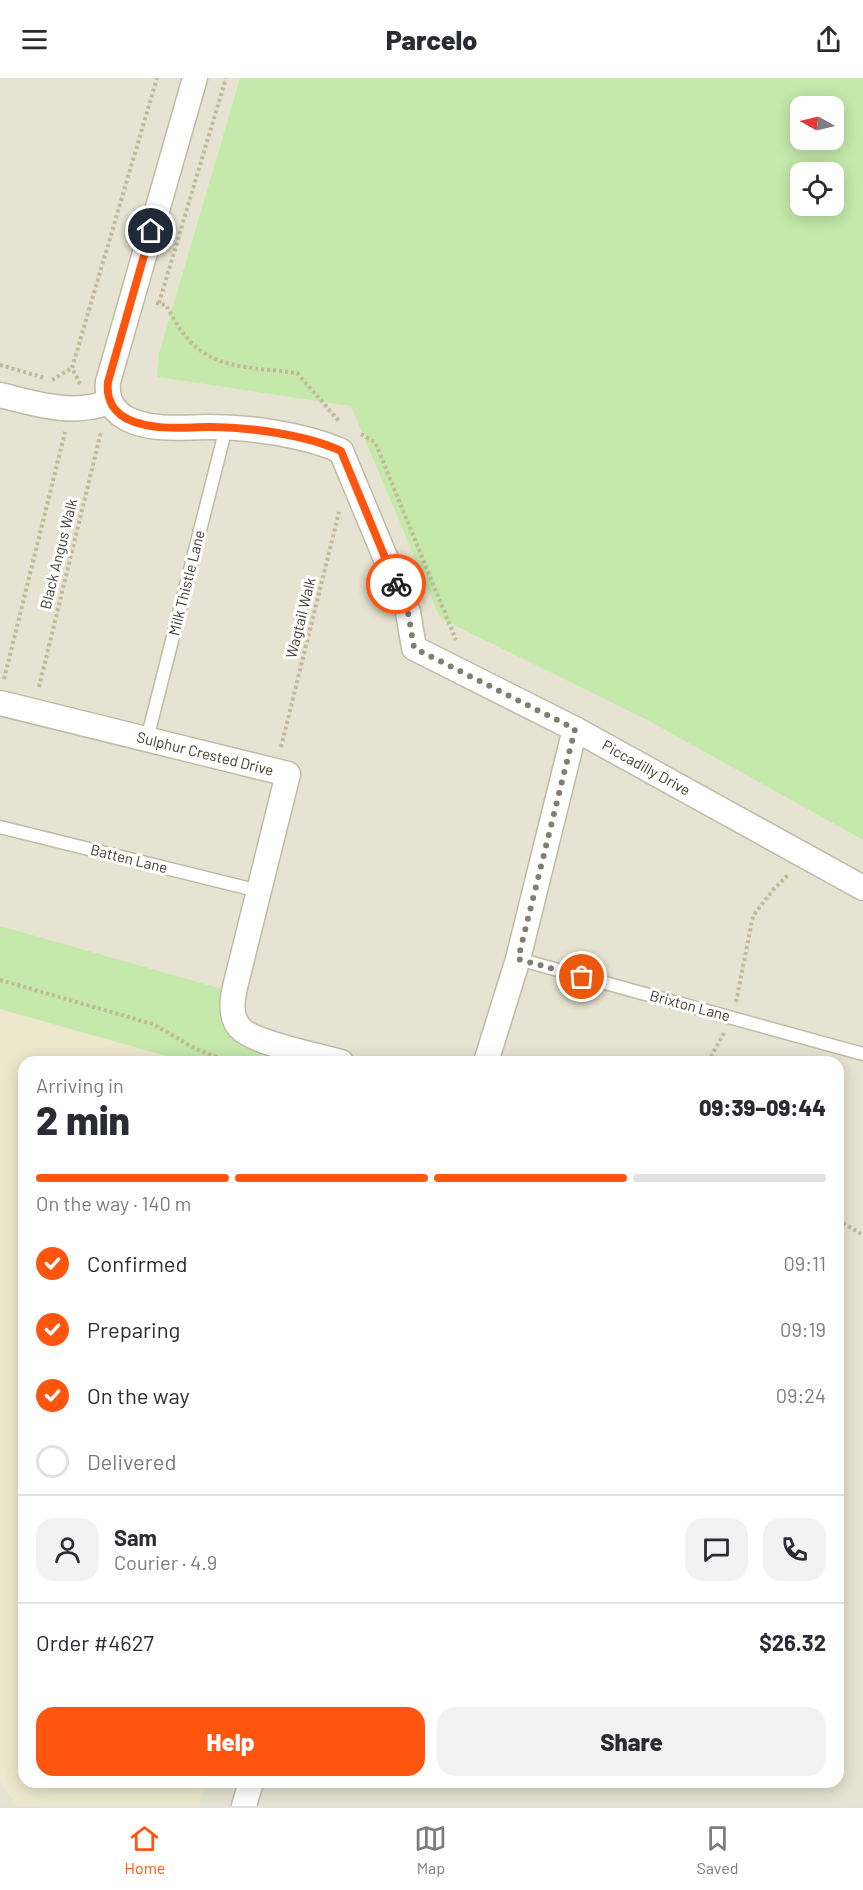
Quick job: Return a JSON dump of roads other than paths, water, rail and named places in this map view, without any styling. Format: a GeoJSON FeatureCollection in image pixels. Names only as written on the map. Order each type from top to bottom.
{"type":"FeatureCollection","features":[{"type":"Feature","properties":{"kind":"street"},"geometry":{"type":"LineString","coordinates":[[0,395],[33,404],[91,406],[107,394],[108,382],[195,78]]}},
{"type":"Feature","properties":{"kind":"street","name":"Piccadilly Drive"},"geometry":{"type":"LineString","coordinates":[[91,406],[116,410],[132,421],[160,427],[226,428],[318,441],[341,451],[408,612],[414,648],[575,729],[863,888]]}},
{"type":"Feature","properties":{"kind":"street","name":"Sulphur Crested Drive"},"geometry":{"type":"LineString","coordinates":[[1,694],[33,711],[288,774],[232,1001],[240,1029],[262,1040],[319,1056]]}},
{"type":"Feature","properties":{"kind":"street"},"geometry":{"type":"LineString","coordinates":[[488,1056],[518,959],[575,729]]}},
{"type":"Feature","properties":{"kind":"street"},"geometry":{"type":"LineString","coordinates":[[244,1806],[249,1788]]}},
{"type":"Feature","properties":{"kind":"lane","name":"Milk Thistle Lane"},"geometry":{"type":"LineString","coordinates":[[147,739],[226,428]]}},
{"type":"Feature","properties":{"kind":"lane","name":"Batten Lane"},"geometry":{"type":"LineString","coordinates":[[0,827],[259,891]]}},
{"type":"Feature","properties":{"kind":"lane","name":"Brixton Lane"},"geometry":{"type":"LineString","coordinates":[[518,959],[863,1054]]}}]}
